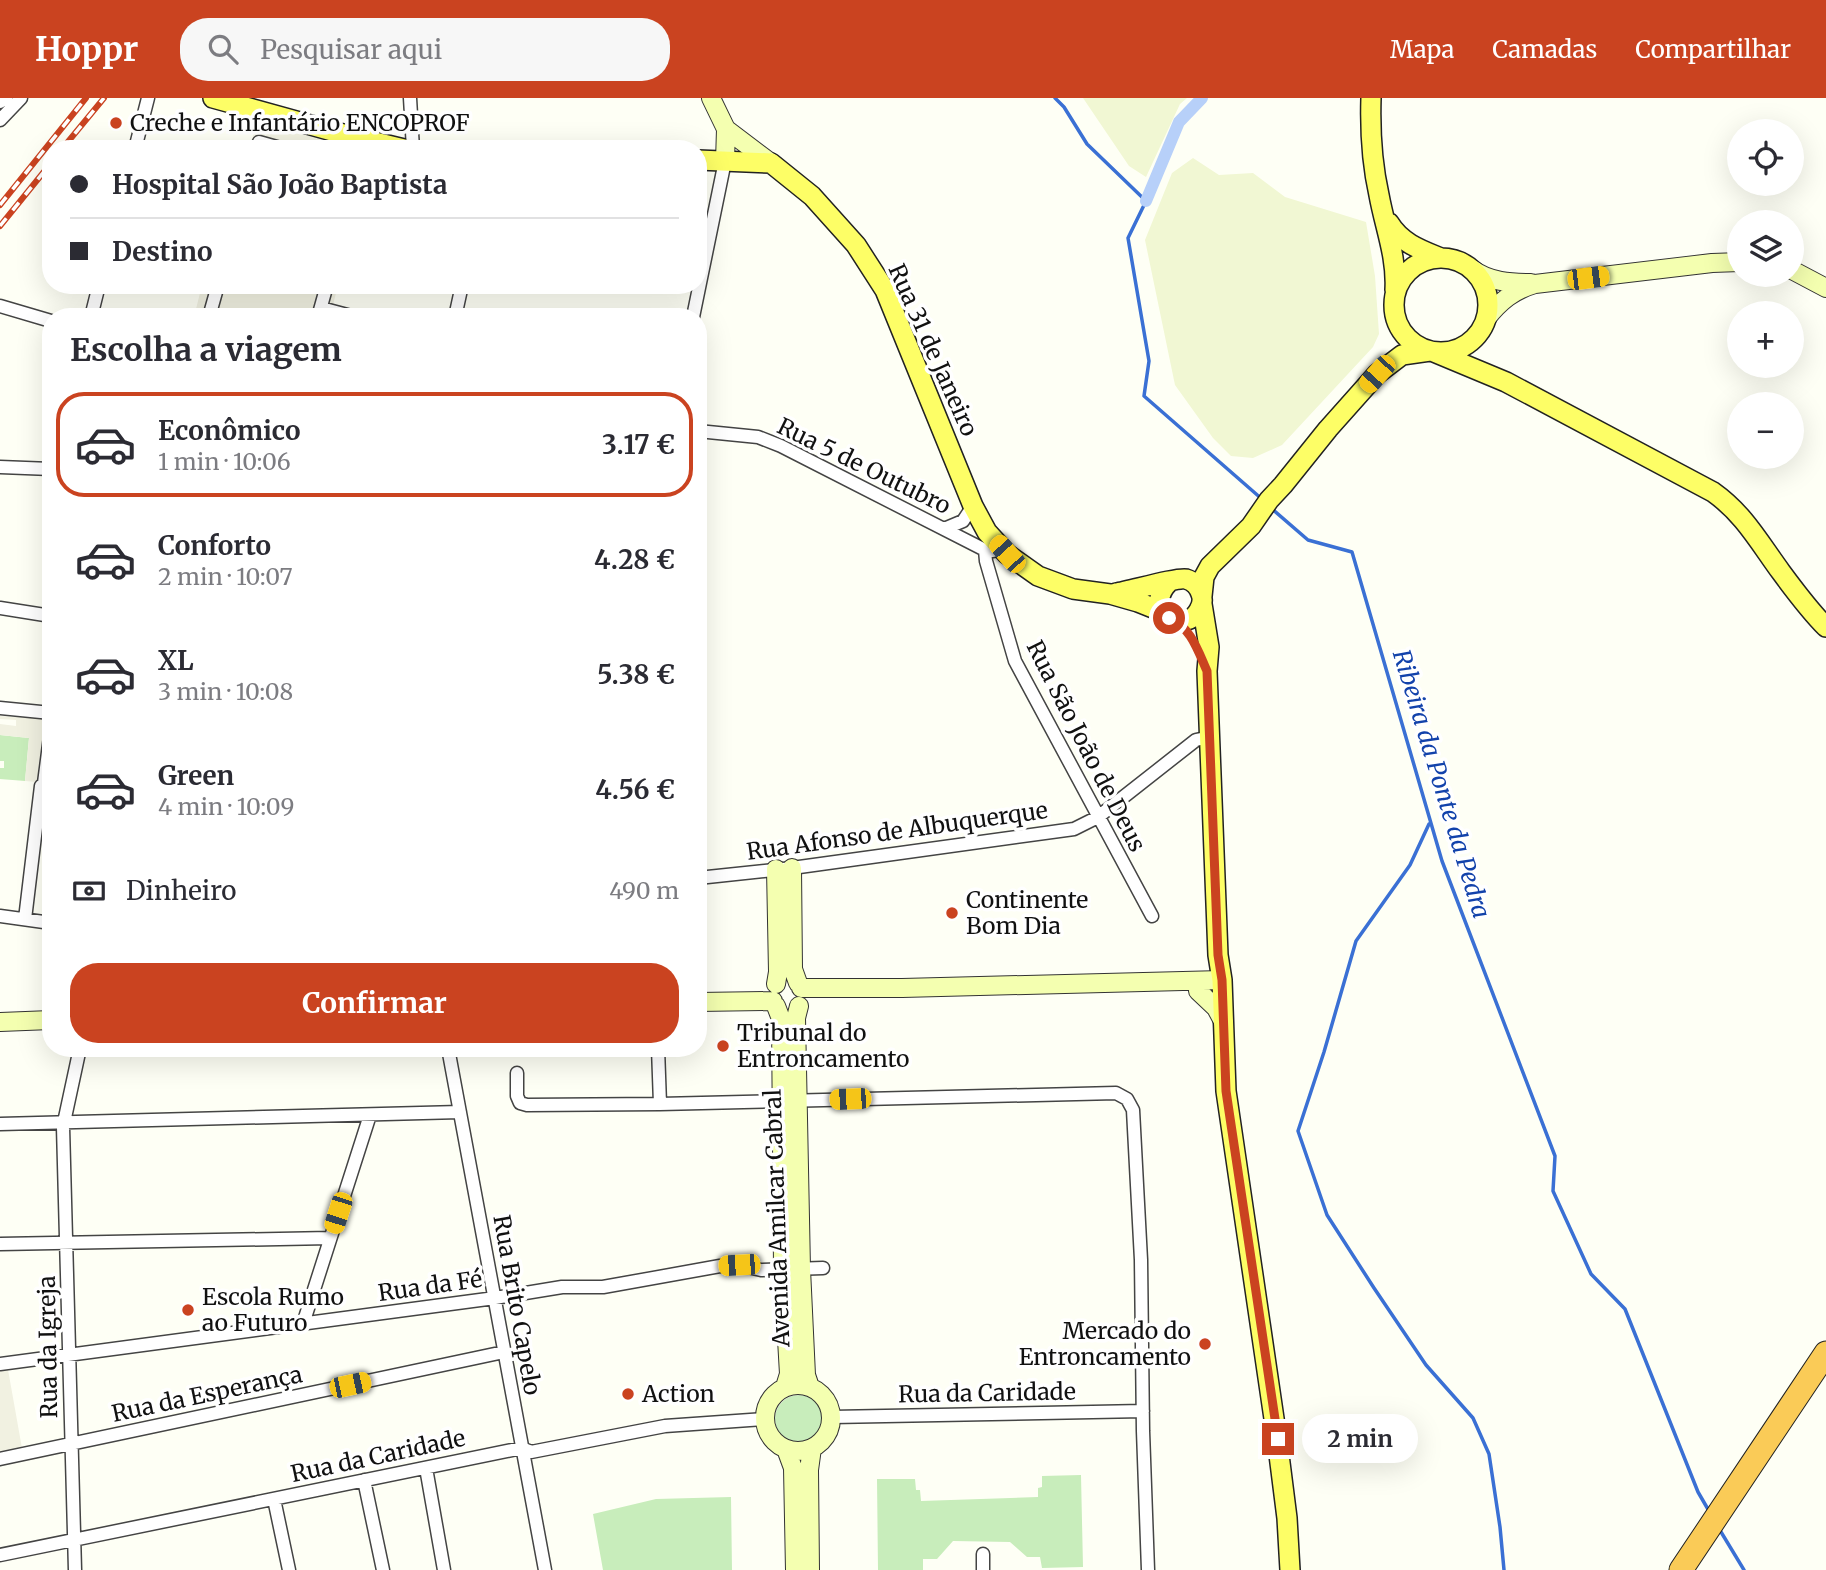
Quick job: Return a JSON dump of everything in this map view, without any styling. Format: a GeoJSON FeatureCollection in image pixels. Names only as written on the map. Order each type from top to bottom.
{"type":"FeatureCollection","features":[{"type":"Feature","properties":{"kind":"highway"},"geometry":{"type":"LineString","coordinates":[[1681,1570],[1826,1353]]}},
{"type":"Feature","properties":{"kind":"main road"},"geometry":{"type":"LineString","coordinates":[[213,98],[346,140]]}},
{"type":"Feature","properties":{"kind":"main road"},"geometry":{"type":"LineString","coordinates":[[1371,98],[1372,149],[1376,177],[1395,261],[1394,333],[1377,374]]}},
{"type":"Feature","properties":{"kind":"main road"},"geometry":{"type":"LineString","coordinates":[[707,160],[771,163]]}},
{"type":"Feature","properties":{"kind":"main road","name":"Rua 31 de Janeiro"},"geometry":{"type":"LineString","coordinates":[[771,163],[812,196],[839,225],[856,245],[885,290],[973,506],[988,533],[1007,554],[1038,576],[1073,589],[1110,594]]}},
{"type":"Feature","properties":{"kind":"main road"},"geometry":{"type":"LineString","coordinates":[[1382,210],[1400,238],[1419,249],[1460,262],[1481,280],[1488,305],[1481,346],[1484,358],[1493,372],[1506,382]]}},
{"type":"Feature","properties":{"kind":"main road"},"geometry":{"type":"LineString","coordinates":[[1395,292],[1401,280],[1413,267],[1429,259],[1442,258]]}},
{"type":"Feature","properties":{"kind":"main road"},"geometry":{"type":"LineString","coordinates":[[1394,314],[1399,327],[1417,346],[1506,382],[1694,481],[1724,500],[1746,521],[1781,572],[1826,627]]}},
{"type":"Feature","properties":{"kind":"main road"},"geometry":{"type":"LineString","coordinates":[[1110,594],[1185,621],[1193,618],[1199,612],[1204,578],[1210,565],[1283,485],[1377,374],[1402,355],[1445,352],[1460,348],[1472,340],[1484,323]]}},
{"type":"Feature","properties":{"kind":"main road"},"geometry":{"type":"LineString","coordinates":[[1207,671],[1193,639],[1160,604],[1160,596],[1163,588],[1248,523]]}},
{"type":"Feature","properties":{"kind":"main road"},"geometry":{"type":"LineString","coordinates":[[1110,594],[1185,579],[1199,588],[1202,600],[1209,647],[1207,671],[1226,1091],[1278,1439],[1290,1570]]}},
{"type":"Feature","properties":{"kind":"street"},"geometry":{"type":"LineString","coordinates":[[0,102],[6,98]]}},
{"type":"Feature","properties":{"kind":"street"},"geometry":{"type":"LineString","coordinates":[[0,120],[21,98]]}},
{"type":"Feature","properties":{"kind":"street"},"geometry":{"type":"LineString","coordinates":[[137,140],[148,98]]}},
{"type":"Feature","properties":{"kind":"street"},"geometry":{"type":"LineString","coordinates":[[410,98],[412,140]]}},
{"type":"Feature","properties":{"kind":"street"},"geometry":{"type":"LineString","coordinates":[[707,249],[725,161],[726,129],[711,98]]}},
{"type":"Feature","properties":{"kind":"street","name":"Rua 31 de Janeiro"},"geometry":{"type":"LineString","coordinates":[[726,129],[771,163]]}},
{"type":"Feature","properties":{"kind":"street"},"geometry":{"type":"LineString","coordinates":[[1472,270],[1483,276],[1524,283],[1727,262]]}},
{"type":"Feature","properties":{"kind":"street"},"geometry":{"type":"LineString","coordinates":[[1804,276],[1826,288]]}},
{"type":"Feature","properties":{"kind":"street"},"geometry":{"type":"LineString","coordinates":[[1484,323],[1508,295],[1525,286],[1545,282]]}},
{"type":"Feature","properties":{"kind":"street"},"geometry":{"type":"LineString","coordinates":[[0,306],[42,318]]}},
{"type":"Feature","properties":{"kind":"street","name":"Rua 5 de Outubro"},"geometry":{"type":"LineString","coordinates":[[707,432],[758,437],[781,446],[985,550],[1007,554]]}},
{"type":"Feature","properties":{"kind":"street"},"geometry":{"type":"LineString","coordinates":[[0,467],[42,469]]}},
{"type":"Feature","properties":{"kind":"street"},"geometry":{"type":"LineString","coordinates":[[944,529],[963,521],[973,506]]}},
{"type":"Feature","properties":{"kind":"street","name":"Rua São João de Deus"},"geometry":{"type":"LineString","coordinates":[[985,550],[1015,661],[1152,916]]}},
{"type":"Feature","properties":{"kind":"street"},"geometry":{"type":"LineString","coordinates":[[0,608],[42,615]]}},
{"type":"Feature","properties":{"kind":"street"},"geometry":{"type":"LineString","coordinates":[[0,708],[42,712]]}},
{"type":"Feature","properties":{"kind":"street","name":"Rua Afonso de Albuquerque"},"geometry":{"type":"LineString","coordinates":[[707,877],[1074,829],[1098,817],[1196,740],[1210,737]]}},
{"type":"Feature","properties":{"kind":"street"},"geometry":{"type":"LineString","coordinates":[[25,919],[42,785]]}},
{"type":"Feature","properties":{"kind":"street","name":"Avenida Amilcar Cabral"},"geometry":{"type":"LineString","coordinates":[[784,868],[793,969],[800,994],[790,1101],[792,1269],[789,1374],[785,1387]]}},
{"type":"Feature","properties":{"kind":"street","name":"Avenida Amilcar Cabral"},"geometry":{"type":"LineString","coordinates":[[784,868],[778,972],[774,995],[781,1019],[790,1101]]}},
{"type":"Feature","properties":{"kind":"street"},"geometry":{"type":"LineString","coordinates":[[0,916],[42,922]]}},
{"type":"Feature","properties":{"kind":"street"},"geometry":{"type":"LineString","coordinates":[[1196,986],[1218,955]]}},
{"type":"Feature","properties":{"kind":"street"},"geometry":{"type":"LineString","coordinates":[[774,995],[784,979],[789,979],[800,994]]}},
{"type":"Feature","properties":{"kind":"street"},"geometry":{"type":"LineString","coordinates":[[1196,986],[1216,1008],[1224,1023]]}},
{"type":"Feature","properties":{"kind":"street"},"geometry":{"type":"LineString","coordinates":[[800,994],[902,988],[1222,986]]}},
{"type":"Feature","properties":{"kind":"street"},"geometry":{"type":"LineString","coordinates":[[707,993],[774,995]]}},
{"type":"Feature","properties":{"kind":"street"},"geometry":{"type":"LineString","coordinates":[[774,995],[785,1010],[790,1010],[800,994]]}},
{"type":"Feature","properties":{"kind":"street"},"geometry":{"type":"LineString","coordinates":[[707,1001],[774,995]]}},
{"type":"Feature","properties":{"kind":"street"},"geometry":{"type":"LineString","coordinates":[[0,1012],[42,1011]]}},
{"type":"Feature","properties":{"kind":"street"},"geometry":{"type":"LineString","coordinates":[[0,1022],[42,1020]]}},
{"type":"Feature","properties":{"kind":"street","name":"Rua da Igreja"},"geometry":{"type":"LineString","coordinates":[[75,1570],[63,1128],[78,1057]]}},
{"type":"Feature","properties":{"kind":"street","name":"Rua Brito Capelo"},"geometry":{"type":"LineString","coordinates":[[450,1057],[545,1570]]}},
{"type":"Feature","properties":{"kind":"street"},"geometry":{"type":"LineString","coordinates":[[658,1057],[660,1104]]}},
{"type":"Feature","properties":{"kind":"street"},"geometry":{"type":"LineString","coordinates":[[517,1073],[517,1096],[520,1103],[527,1105],[1116,1093],[1127,1099],[1133,1110],[1141,1260],[1148,1570]]}},
{"type":"Feature","properties":{"kind":"street"},"geometry":{"type":"LineString","coordinates":[[0,1124],[460,1112]]}},
{"type":"Feature","properties":{"kind":"street"},"geometry":{"type":"LineString","coordinates":[[303,1324],[370,1115]]}},
{"type":"Feature","properties":{"kind":"street"},"geometry":{"type":"LineString","coordinates":[[0,1244],[330,1238]]}},
{"type":"Feature","properties":{"kind":"street","name":"Rua da Fé"},"geometry":{"type":"LineString","coordinates":[[0,1364],[562,1287],[603,1287],[720,1266],[739,1265],[761,1270],[823,1268]]}},
{"type":"Feature","properties":{"kind":"street","name":"Avenida Amilcar Cabral"},"geometry":{"type":"LineString","coordinates":[[792,1269],[806,1375],[810,1387]]}},
{"type":"Feature","properties":{"kind":"street","name":"Rua da Esperança"},"geometry":{"type":"LineString","coordinates":[[0,1459],[504,1352]]}},
{"type":"Feature","properties":{"kind":"street"},"geometry":{"type":"LineString","coordinates":[[785,1387],[810,1387],[819,1392],[830,1408],[830,1427],[820,1443],[812,1448],[795,1451],[786,1449],[771,1437],[766,1428],[766,1409],[776,1393],[785,1387]]}},
{"type":"Feature","properties":{"kind":"street","name":"Rua da Caridade"},"geometry":{"type":"LineString","coordinates":[[832,1417],[1143,1411]]}},
{"type":"Feature","properties":{"kind":"street","name":"Rua da Caridade"},"geometry":{"type":"LineString","coordinates":[[0,1555],[522,1448],[531,1452],[665,1426],[765,1419]]}},
{"type":"Feature","properties":{"kind":"street"},"geometry":{"type":"LineString","coordinates":[[810,1570],[809,1470],[812,1448]]}},
{"type":"Feature","properties":{"kind":"street"},"geometry":{"type":"LineString","coordinates":[[786,1449],[793,1468],[795,1570]]}},
{"type":"Feature","properties":{"kind":"street"},"geometry":{"type":"LineString","coordinates":[[426,1468],[444,1570]]}},
{"type":"Feature","properties":{"kind":"street"},"geometry":{"type":"LineString","coordinates":[[364,1480],[383,1570]]}},
{"type":"Feature","properties":{"kind":"street"},"geometry":{"type":"LineString","coordinates":[[274,1499],[289,1570]]}},
{"type":"Feature","properties":{"kind":"street"},"geometry":{"type":"LineString","coordinates":[[983,1554],[983,1570]]}},
{"type":"Feature","properties":{"kind":"green space"},"geometry":{"type":"Polygon","coordinates":[[[1083,98],[1187,98],[1180,104],[1146,177],[1129,166],[1083,98]]]}},
{"type":"Feature","properties":{"kind":"green space"},"geometry":{"type":"Polygon","coordinates":[[[1193,158],[1219,175],[1253,173],[1285,197],[1366,222],[1375,276],[1379,334],[1373,347],[1282,445],[1253,458],[1231,456],[1213,438],[1175,385],[1145,240],[1172,173],[1193,158]]]}},
{"type":"Feature","properties":{"kind":"green space"},"geometry":{"type":"Polygon","coordinates":[[[0,735],[29,738],[25,781],[0,779],[0,768],[4,768],[4,761],[0,761],[0,735]]]}},
{"type":"Feature","properties":{"kind":"green space"},"geometry":{"type":"Polygon","coordinates":[[[799,1395],[816,1402],[823,1419],[816,1436],[799,1443],[782,1436],[775,1419],[782,1402],[799,1395]]]}},
{"type":"Feature","properties":{"kind":"green space"},"geometry":{"type":"Polygon","coordinates":[[[1081,1475],[1083,1567],[1042,1568],[1040,1557],[1027,1557],[1010,1542],[953,1541],[937,1559],[923,1559],[923,1570],[878,1570],[877,1479],[915,1479],[921,1501],[1038,1497],[1042,1476],[1081,1475]]]}},
{"type":"Feature","properties":{"kind":"green space"},"geometry":{"type":"Polygon","coordinates":[[[731,1497],[732,1570],[603,1570],[593,1514],[656,1499],[731,1497]]]}},
{"type":"Feature","properties":{"kind":"shaded area"},"geometry":{"type":"Polygon","coordinates":[[[259,116],[340,140],[252,140],[259,116]]]}},
{"type":"Feature","properties":{"kind":"shaded area"},"geometry":{"type":"Polygon","coordinates":[[[200,294],[336,294],[332,308],[196,308],[200,294]]]}},
{"type":"Feature","properties":{"kind":"shaded area"},"geometry":{"type":"Polygon","coordinates":[[[17,713],[42,718],[38,770],[42,773],[37,782],[25,781],[29,738],[0,735],[0,724],[16,726],[16,720],[0,719],[0,716],[17,717],[17,713]]]}},
{"type":"Feature","properties":{"kind":"shaded area"},"geometry":{"type":"Polygon","coordinates":[[[0,1364],[7,1364],[23,1454],[0,1459],[0,1364]]]}},
{"type":"Feature","properties":{"kind":"waterway","name":"Ribeira da Ponte da Pedra"},"geometry":{"type":"LineString","coordinates":[[1055,98],[1064,107],[1087,144],[1146,201],[1128,238],[1149,361],[1144,396],[1263,500]]}},
{"type":"Feature","properties":{"kind":"waterway"},"geometry":{"type":"LineString","coordinates":[[1146,201],[1179,122],[1202,98]]}},
{"type":"Feature","properties":{"kind":"waterway","name":"Ribeira da Ponte da Pedra"},"geometry":{"type":"LineString","coordinates":[[1271,508],[1308,540],[1352,552],[1442,861],[1555,1156],[1553,1191],[1591,1274],[1625,1309],[1698,1492],[1709,1511]]}},
{"type":"Feature","properties":{"kind":"waterway"},"geometry":{"type":"LineString","coordinates":[[1429,824],[1410,865],[1356,941],[1298,1131],[1327,1215],[1426,1365],[1473,1418],[1489,1454],[1504,1570]]}},
{"type":"Feature","properties":{"kind":"waterway","name":"Ribeira da Ponte da Pedra"},"geometry":{"type":"LineString","coordinates":[[1718,1527],[1744,1570]]}},
{"type":"Feature","properties":{"kind":"railway"},"geometry":{"type":"LineString","coordinates":[[52,140],[86,98]]}},
{"type":"Feature","properties":{"kind":"railway"},"geometry":{"type":"LineString","coordinates":[[69,140],[104,98]]}},
{"type":"Feature","properties":{"kind":"railway"},"geometry":{"type":"LineString","coordinates":[[0,205],[42,153]]}},
{"type":"Feature","properties":{"kind":"railway"},"geometry":{"type":"LineString","coordinates":[[0,226],[42,174]]}},
{"type":"Feature","properties":{"kind":"place","name":"Creche e Infantário ENCOPROF"},"geometry":{"type":"Point","coordinates":[116,123]}},
{"type":"Feature","properties":{"kind":"place","name":"Continente Bom Dia"},"geometry":{"type":"Point","coordinates":[952,913]}},
{"type":"Feature","properties":{"kind":"place","name":"Tribunal do Entroncamento"},"geometry":{"type":"Point","coordinates":[723,1046]}},
{"type":"Feature","properties":{"kind":"place","name":"Escola Rumo ao Futuro"},"geometry":{"type":"Point","coordinates":[188,1310]}},
{"type":"Feature","properties":{"kind":"place","name":"Mercado do Entroncamento"},"geometry":{"type":"Point","coordinates":[1205,1344]}},
{"type":"Feature","properties":{"kind":"place","name":"Action"},"geometry":{"type":"Point","coordinates":[628,1394]}},
{"type":"Feature","properties":{"kind":"route"},"geometry":{"type":"LineString","coordinates":[[1169,618],[1177,621],[1193,639],[1207,671],[1226,1091],[1278,1439]]}}]}
